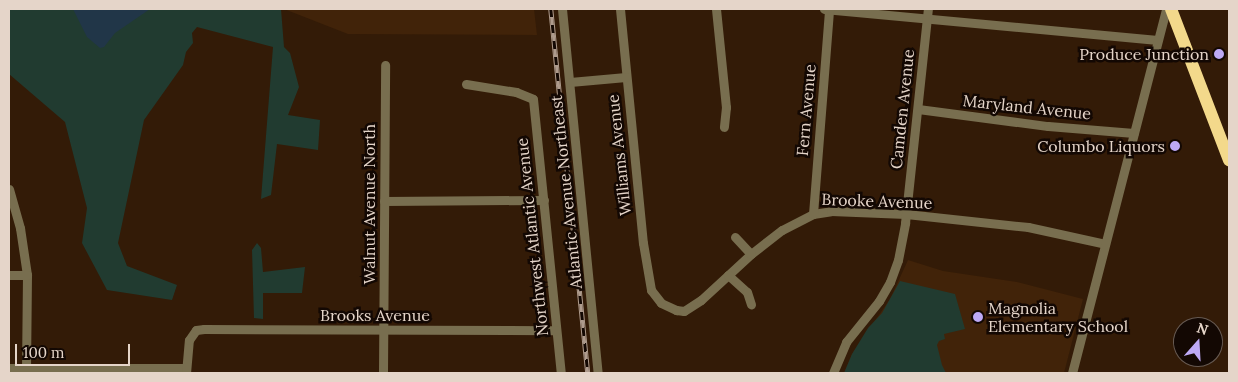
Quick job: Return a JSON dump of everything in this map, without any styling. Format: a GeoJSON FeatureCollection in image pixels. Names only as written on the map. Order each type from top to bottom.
{"type":"FeatureCollection","features":[{"type":"Feature","properties":{"kind":"highway"},"geometry":{"type":"LineString","coordinates":[[1171,9],[1229,160]]}},
{"type":"Feature","properties":{"kind":"street","name":"Atlantic Avenue Northeast"},"geometry":{"type":"LineString","coordinates":[[562,9],[598,373]]}},
{"type":"Feature","properties":{"kind":"street","name":"Williams Avenue"},"geometry":{"type":"LineString","coordinates":[[620,9],[643,243],[651,290],[655,296]]}},
{"type":"Feature","properties":{"kind":"street"},"geometry":{"type":"LineString","coordinates":[[716,9],[726,107],[724,127]]}},
{"type":"Feature","properties":{"kind":"street"},"geometry":{"type":"LineString","coordinates":[[824,9],[927,13],[988,25],[1158,40]]}},
{"type":"Feature","properties":{"kind":"street","name":"Fern Avenue"},"geometry":{"type":"LineString","coordinates":[[813,214],[829,9]]}},
{"type":"Feature","properties":{"kind":"street"},"geometry":{"type":"LineString","coordinates":[[1072,373],[1166,9]]}},
{"type":"Feature","properties":{"kind":"street","name":"Camden Avenue"},"geometry":{"type":"LineString","coordinates":[[833,373],[846,342],[879,301],[890,282],[898,260],[906,214],[927,13]]}},
{"type":"Feature","properties":{"kind":"street","name":"Walnut Avenue North"},"geometry":{"type":"LineString","coordinates":[[383,373],[385,65]]}},
{"type":"Feature","properties":{"kind":"street"},"geometry":{"type":"LineString","coordinates":[[570,82],[626,77]]}},
{"type":"Feature","properties":{"kind":"street","name":"Northwest Atlantic Avenue"},"geometry":{"type":"LineString","coordinates":[[466,84],[516,92],[533,99],[561,373]]}},
{"type":"Feature","properties":{"kind":"street","name":"Maryland Avenue"},"geometry":{"type":"LineString","coordinates":[[918,109],[1048,126],[1134,133]]}},
{"type":"Feature","properties":{"kind":"street"},"geometry":{"type":"LineString","coordinates":[[9,189],[20,228],[27,274],[26,368]]}},
{"type":"Feature","properties":{"kind":"street"},"geometry":{"type":"LineString","coordinates":[[384,201],[544,200]]}},
{"type":"Feature","properties":{"kind":"street","name":"Brooke Avenue"},"geometry":{"type":"LineString","coordinates":[[655,296],[661,303],[676,310],[684,311],[701,300],[751,254],[782,230],[813,214],[830,211],[906,214],[1028,227],[1105,244]]}},
{"type":"Feature","properties":{"kind":"street"},"geometry":{"type":"LineString","coordinates":[[735,236],[751,254]]}},
{"type":"Feature","properties":{"kind":"street"},"geometry":{"type":"LineString","coordinates":[[9,275],[27,274]]}},
{"type":"Feature","properties":{"kind":"street"},"geometry":{"type":"LineString","coordinates":[[728,275],[746,292],[751,304]]}},
{"type":"Feature","properties":{"kind":"street","name":"Brooks Avenue"},"geometry":{"type":"LineString","coordinates":[[186,371],[189,340],[195,331],[204,329],[556,330]]}},
{"type":"Feature","properties":{"kind":"street"},"geometry":{"type":"LineString","coordinates":[[9,368],[186,371]]}},
{"type":"Feature","properties":{"kind":"shaded area"},"geometry":{"type":"Polygon","coordinates":[[[284,9],[534,9],[537,35],[348,34],[284,9]]]}},
{"type":"Feature","properties":{"kind":"shaded area","name":"Magnolia Elementary School"},"geometry":{"type":"Polygon","coordinates":[[[908,260],[943,271],[1017,282],[1083,299],[1064,373],[844,373],[852,354],[890,299],[908,260]]]}},
{"type":"Feature","properties":{"kind":"green space"},"geometry":{"type":"Polygon","coordinates":[[[9,9],[281,9],[284,47],[290,53],[299,87],[288,115],[320,120],[318,150],[277,144],[271,195],[261,199],[273,47],[197,27],[192,33],[193,43],[186,52],[183,65],[144,120],[118,243],[127,266],[177,285],[172,300],[107,290],[82,243],[87,208],[65,122],[9,74],[9,9]]]}},
{"type":"Feature","properties":{"kind":"green space"},"geometry":{"type":"Polygon","coordinates":[[[257,243],[261,248],[263,272],[305,267],[302,293],[263,293],[263,319],[254,318],[252,250],[257,243]]]}},
{"type":"Feature","properties":{"kind":"green space"},"geometry":{"type":"Polygon","coordinates":[[[900,281],[955,294],[965,329],[944,334],[945,339],[939,341],[937,345],[946,373],[844,373],[852,354],[868,328],[882,313],[900,281]]]}},
{"type":"Feature","properties":{"kind":"water"},"geometry":{"type":"Polygon","coordinates":[[[73,9],[150,9],[115,33],[104,47],[100,48],[87,37],[73,9]]]}},
{"type":"Feature","properties":{"kind":"railway"},"geometry":{"type":"LineString","coordinates":[[551,9],[588,373]]}},
{"type":"Feature","properties":{"kind":"place","name":"Produce Junction"},"geometry":{"type":"Point","coordinates":[1219,54]}},
{"type":"Feature","properties":{"kind":"place","name":"Columbo Liquors"},"geometry":{"type":"Point","coordinates":[1175,146]}},
{"type":"Feature","properties":{"kind":"place","name":"Magnolia Elementary School"},"geometry":{"type":"Point","coordinates":[978,317]}}]}
